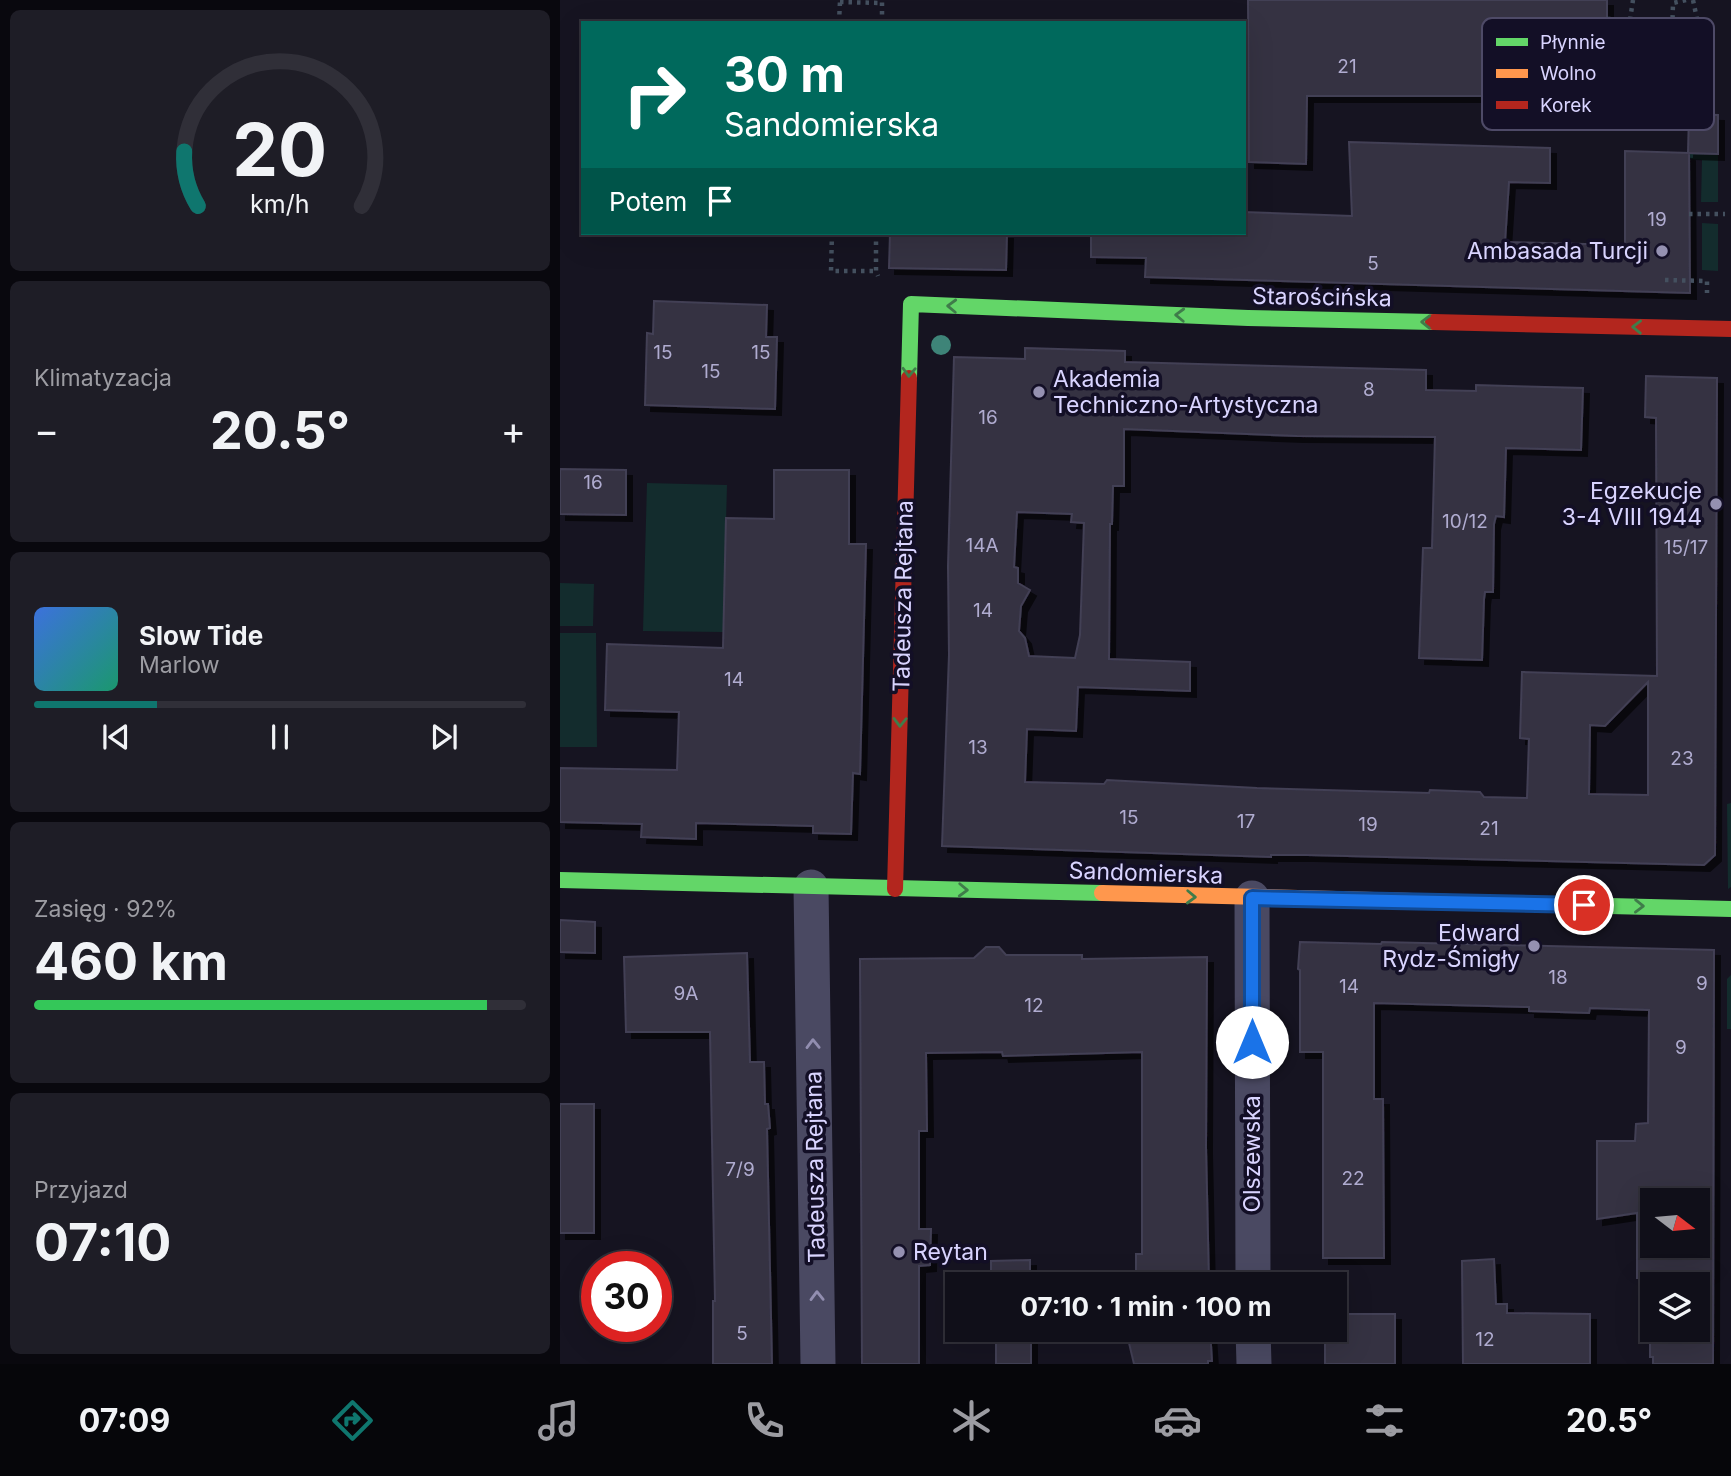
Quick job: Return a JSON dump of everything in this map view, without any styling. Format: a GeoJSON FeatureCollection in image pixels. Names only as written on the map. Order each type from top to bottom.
{"type":"FeatureCollection","features":[{"type":"Feature","properties":{"kind":"street","name":"Starościńska"},"geometry":{"type":"LineString","coordinates":[[911,304],[1248,318],[1731,329]]}},
{"type":"Feature","properties":{"kind":"street","name":"Tadeusza Rejtana"},"geometry":{"type":"LineString","coordinates":[[895,889],[911,304]]}},
{"type":"Feature","properties":{"kind":"street","name":"Sandomierska"},"geometry":{"type":"LineString","coordinates":[[560,880],[1731,909]]}},
{"type":"Feature","properties":{"kind":"street","name":"Tadeusza Rejtana"},"geometry":{"type":"LineString","coordinates":[[811,887],[818,1364]]}},
{"type":"Feature","properties":{"kind":"street","name":"Olszewska"},"geometry":{"type":"LineString","coordinates":[[1252,898],[1253,1272]]}},
{"type":"Feature","properties":{"kind":"street"},"geometry":{"type":"LineString","coordinates":[[1254,1342],[1254,1364]]}},
{"type":"Feature","properties":{"kind":"path"},"geometry":{"type":"LineString","coordinates":[[1630,18],[1633,0]]}},
{"type":"Feature","properties":{"kind":"path"},"geometry":{"type":"LineString","coordinates":[[1673,18],[1673,3],[1686,0]]}},
{"type":"Feature","properties":{"kind":"path"},"geometry":{"type":"LineString","coordinates":[[1693,0],[1697,18]]}},
{"type":"Feature","properties":{"kind":"path"},"geometry":{"type":"LineString","coordinates":[[839,21],[840,1],[882,2],[882,21]]}},
{"type":"Feature","properties":{"kind":"path"},"geometry":{"type":"LineString","coordinates":[[1689,214],[1725,214]]}},
{"type":"Feature","properties":{"kind":"path"},"geometry":{"type":"LineString","coordinates":[[832,235],[831,271],[877,274],[877,235]]}},
{"type":"Feature","properties":{"kind":"path"},"geometry":{"type":"LineString","coordinates":[[1665,280],[1707,281],[1707,300]]}},
{"type":"Feature","properties":{"kind":"green space"},"geometry":{"type":"Polygon","coordinates":[[[1689,153],[1718,154],[1718,202],[1701,202],[1702,160],[1689,159],[1689,153]]]}},
{"type":"Feature","properties":{"kind":"green space"},"geometry":{"type":"Polygon","coordinates":[[[1702,223],[1718,224],[1718,271],[1702,270],[1702,223]]]}},
{"type":"Feature","properties":{"kind":"green space"},"geometry":{"type":"Polygon","coordinates":[[[647,483],[727,485],[723,632],[643,631],[647,483]]]}},
{"type":"Feature","properties":{"kind":"green space"},"geometry":{"type":"Polygon","coordinates":[[[560,583],[594,584],[593,626],[560,626],[560,583]]]}},
{"type":"Feature","properties":{"kind":"green space"},"geometry":{"type":"Polygon","coordinates":[[[560,633],[596,633],[597,747],[560,747],[560,633]]]}},
{"type":"Feature","properties":{"kind":"green space"},"geometry":{"type":"Polygon","coordinates":[[[1731,803],[1731,887],[1728,889],[1727,804],[1731,803]]]}},
{"type":"Feature","properties":{"kind":"green space"},"geometry":{"type":"Polygon","coordinates":[[[1731,975],[1731,1029],[1727,1029],[1727,979],[1731,975]]]}},
{"type":"Feature","properties":{"kind":"building"},"geometry":{"type":"Polygon","coordinates":[[[1248,0],[1607,0],[1607,18],[1482,18],[1482,96],[1307,96],[1306,164],[1249,162],[1248,0]]]}},
{"type":"Feature","properties":{"kind":"building"},"geometry":{"type":"Polygon","coordinates":[[[1714,115],[1718,115],[1718,154],[1688,153],[1689,130],[1714,130],[1714,115]]]}},
{"type":"Feature","properties":{"kind":"building"},"geometry":{"type":"Polygon","coordinates":[[[1349,142],[1550,148],[1550,183],[1509,182],[1505,242],[1625,245],[1625,151],[1689,153],[1690,293],[1145,277],[1146,258],[1091,257],[1091,235],[1246,235],[1246,212],[1352,216],[1349,142]]]}},
{"type":"Feature","properties":{"kind":"building"},"geometry":{"type":"Polygon","coordinates":[[[890,235],[1007,235],[1006,270],[889,268],[890,235]]]}},
{"type":"Feature","properties":{"kind":"building"},"geometry":{"type":"Polygon","coordinates":[[[654,301],[767,305],[766,337],[777,337],[775,409],[645,405],[647,333],[653,334],[654,301]]]}},
{"type":"Feature","properties":{"kind":"building"},"geometry":{"type":"Polygon","coordinates":[[[1025,348],[1125,351],[1125,362],[1426,370],[1426,390],[1476,391],[1476,385],[1583,388],[1581,450],[1506,448],[1504,517],[1496,516],[1494,524],[1493,592],[1485,592],[1482,660],[1419,658],[1423,548],[1432,548],[1435,437],[1297,436],[1124,429],[1124,486],[1113,486],[1110,524],[1109,659],[1190,662],[1190,691],[1078,687],[1076,731],[1027,729],[1025,782],[1104,784],[1107,780],[1257,788],[1429,793],[1430,790],[1480,792],[1484,797],[1527,798],[1529,739],[1520,738],[1522,672],[1657,676],[1656,418],[1645,417],[1646,376],[1717,378],[1715,855],[1704,865],[1307,855],[1271,857],[942,846],[949,655],[948,566],[954,357],[1025,359],[1025,348]],[[1017,512],[1014,567],[1018,568],[1018,583],[1030,590],[1021,606],[1019,631],[1025,638],[1029,656],[1075,658],[1080,635],[1084,523],[1071,522],[1072,514],[1017,512]],[[1648,682],[1605,726],[1590,725],[1589,794],[1648,795],[1648,682]]]}},
{"type":"Feature","properties":{"kind":"building"},"geometry":{"type":"Polygon","coordinates":[[[560,469],[626,470],[626,515],[560,514],[560,469]]]}},
{"type":"Feature","properties":{"kind":"building"},"geometry":{"type":"Polygon","coordinates":[[[774,470],[849,470],[849,544],[866,544],[860,774],[853,773],[851,834],[813,833],[813,826],[696,823],[696,839],[641,837],[642,824],[560,822],[560,768],[677,770],[679,712],[605,710],[607,644],[723,648],[726,518],[774,519],[774,470]]]}},
{"type":"Feature","properties":{"kind":"building"},"geometry":{"type":"Polygon","coordinates":[[[560,920],[595,922],[595,953],[560,952],[560,920]]]}},
{"type":"Feature","properties":{"kind":"building"},"geometry":{"type":"Polygon","coordinates":[[[1300,942],[1714,950],[1713,1364],[1653,1364],[1653,1357],[1650,1357],[1650,1342],[1710,1342],[1710,1272],[1640,1272],[1640,1278],[1637,1278],[1637,1213],[1597,1219],[1597,1141],[1635,1141],[1636,1124],[1648,1123],[1649,1010],[1590,1008],[1589,1013],[1529,1011],[1529,1007],[1374,1003],[1374,1099],[1383,1099],[1384,1258],[1323,1258],[1323,1052],[1300,1052],[1300,942]]]}},
{"type":"Feature","properties":{"kind":"building"},"geometry":{"type":"Polygon","coordinates":[[[986,947],[999,947],[1006,955],[1082,955],[1082,959],[1207,957],[1209,1272],[1136,1272],[1136,1254],[1142,1254],[1142,1052],[1003,1056],[1002,1052],[926,1053],[927,1131],[919,1131],[919,1229],[931,1229],[930,1265],[919,1266],[919,1364],[862,1364],[860,959],[974,958],[986,947]]]}},
{"type":"Feature","properties":{"kind":"building"},"geometry":{"type":"Polygon","coordinates":[[[747,953],[750,1062],[764,1062],[765,1104],[768,1104],[770,1128],[767,1129],[772,1364],[713,1364],[715,1301],[710,1032],[626,1032],[624,957],[747,953]]]}},
{"type":"Feature","properties":{"kind":"building"},"geometry":{"type":"Polygon","coordinates":[[[560,1104],[594,1104],[594,1233],[560,1233],[560,1104]]]}},
{"type":"Feature","properties":{"kind":"building"},"geometry":{"type":"Polygon","coordinates":[[[1494,1259],[1496,1304],[1507,1304],[1507,1313],[1590,1314],[1590,1364],[1463,1364],[1462,1261],[1494,1259]]]}},
{"type":"Feature","properties":{"kind":"building"},"geometry":{"type":"Polygon","coordinates":[[[1030,1260],[1030,1272],[991,1272],[991,1261],[1030,1260]]]}},
{"type":"Feature","properties":{"kind":"building"},"geometry":{"type":"Polygon","coordinates":[[[1347,1314],[1395,1314],[1395,1364],[1325,1364],[1325,1342],[1347,1342],[1347,1314]]]}},
{"type":"Feature","properties":{"kind":"building"},"geometry":{"type":"Polygon","coordinates":[[[996,1342],[1031,1342],[1031,1364],[996,1364],[996,1342]]]}},
{"type":"Feature","properties":{"kind":"building"},"geometry":{"type":"Polygon","coordinates":[[[1211,1342],[1212,1361],[1208,1361],[1208,1364],[1134,1364],[1129,1343],[1211,1342]]]}},
{"type":"Feature","properties":{"kind":"traffic: fast"},"geometry":{"type":"LineString","coordinates":[[909,378],[911,304],[1248,318],[1433,322]]}},
{"type":"Feature","properties":{"kind":"traffic: fast"},"geometry":{"type":"LineString","coordinates":[[560,880],[1102,893]]}},
{"type":"Feature","properties":{"kind":"traffic: fast"},"geometry":{"type":"LineString","coordinates":[[1569,905],[1731,909]]}},
{"type":"Feature","properties":{"kind":"traffic: slow"},"geometry":{"type":"LineString","coordinates":[[1102,893],[1569,905]]}},
{"type":"Feature","properties":{"kind":"traffic: jam"},"geometry":{"type":"LineString","coordinates":[[1433,322],[1731,329]]}},
{"type":"Feature","properties":{"kind":"traffic: jam"},"geometry":{"type":"LineString","coordinates":[[895,889],[909,378]]}},
{"type":"Feature","properties":{"kind":"place","name":"Ambasada Turcji"},"geometry":{"type":"Point","coordinates":[1662,251]}},
{"type":"Feature","properties":{"kind":"place","name":"Akademia Techniczno-Artystyczna"},"geometry":{"type":"Point","coordinates":[1039,392]}},
{"type":"Feature","properties":{"kind":"place","name":"Egzekucje 3-4 VIII 1944"},"geometry":{"type":"Point","coordinates":[1716,504]}},
{"type":"Feature","properties":{"kind":"place","name":"Edward Rydz-Śmigły"},"geometry":{"type":"Point","coordinates":[1534,946]}},
{"type":"Feature","properties":{"kind":"place","name":"Reytan"},"geometry":{"type":"Point","coordinates":[899,1252]}},
{"type":"Feature","properties":{"kind":"route"},"geometry":{"type":"LineString","coordinates":[[1252,1042],[1252,898],[1584,905]]}}]}
